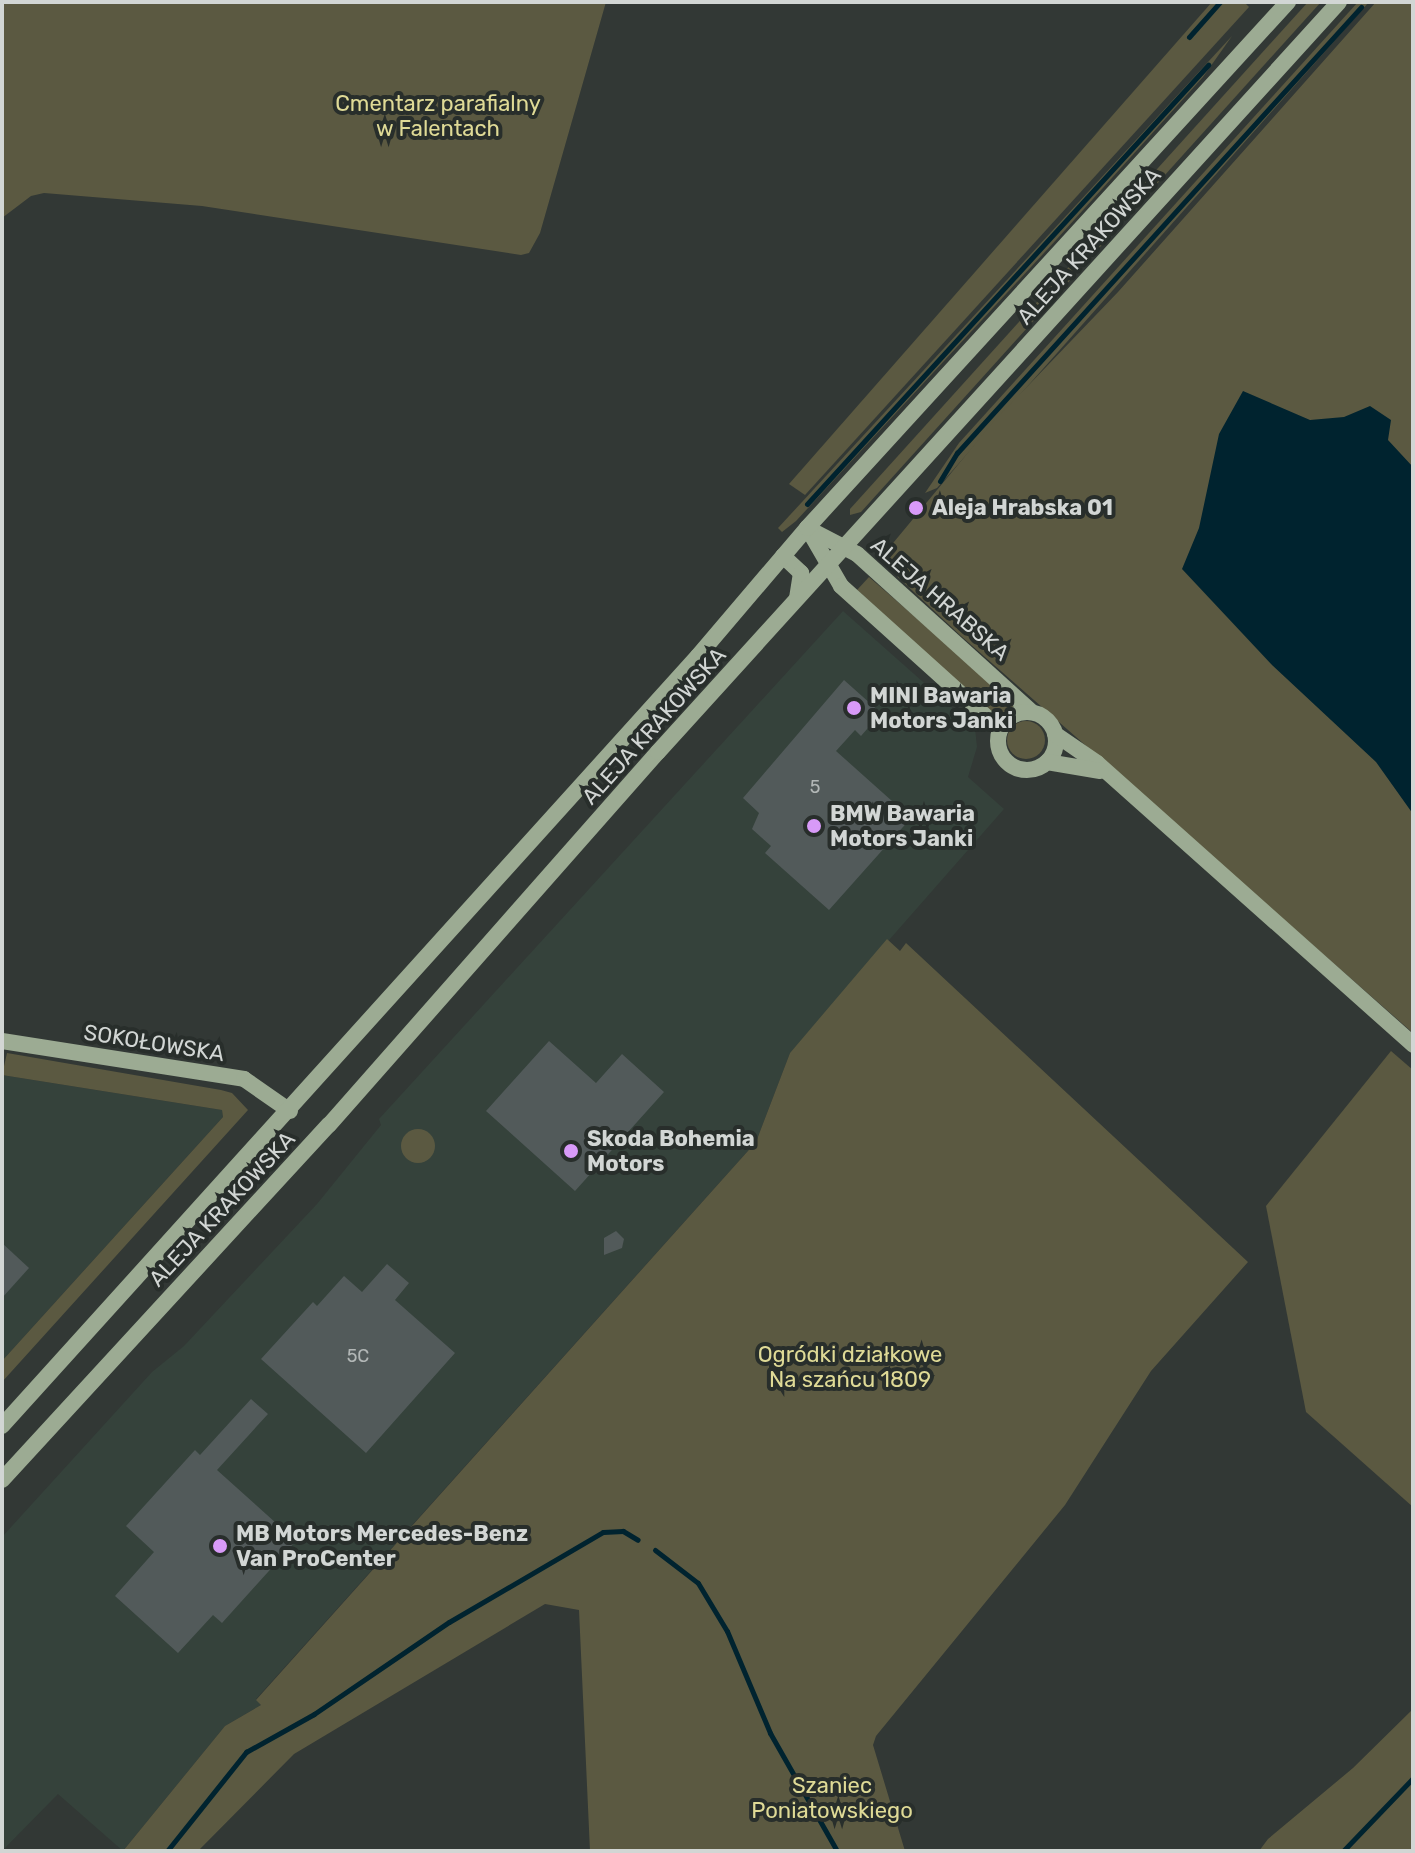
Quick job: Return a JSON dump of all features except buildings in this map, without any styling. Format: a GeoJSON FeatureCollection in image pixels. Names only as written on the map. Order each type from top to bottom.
{"type":"FeatureCollection","features":[{"type":"Feature","properties":{"kind":"main road","name":"ALEJA KRAKOWSKA"},"geometry":{"type":"LineString","coordinates":[[2,1426],[290,1111],[807,528],[1288,2]]}},
{"type":"Feature","properties":{"kind":"main road","name":"ALEJA KRAKOWSKA"},"geometry":{"type":"LineString","coordinates":[[2,1480],[329,1125],[1339,2]]}},
{"type":"Feature","properties":{"kind":"main road","name":"ALEJA HRABSKA"},"geometry":{"type":"LineString","coordinates":[[807,528],[848,548],[1031,711]]}},
{"type":"Feature","properties":{"kind":"main road"},"geometry":{"type":"LineString","coordinates":[[807,528],[841,586],[1000,729]]}},
{"type":"Feature","properties":{"kind":"main road"},"geometry":{"type":"LineString","coordinates":[[783,556],[801,573],[795,604]]}},
{"type":"Feature","properties":{"kind":"main road"},"geometry":{"type":"LineString","coordinates":[[1047,762],[1055,749],[1055,734],[1048,720],[1031,711],[1011,716],[1000,729],[999,750],[1007,763],[1028,770],[1047,762],[1100,771]]}},
{"type":"Feature","properties":{"kind":"main road"},"geometry":{"type":"LineString","coordinates":[[1055,734],[1091,758],[1100,771],[1413,1045]]}},
{"type":"Feature","properties":{"kind":"main road","name":"SOKOŁOWSKA"},"geometry":{"type":"LineString","coordinates":[[2,1041],[244,1079],[290,1111]]}},
{"type":"Feature","properties":{"kind":"shaded area"},"geometry":{"type":"Polygon","coordinates":[[[843,611],[975,728],[977,747],[968,777],[1004,809],[790,1053],[756,1142],[256,1699],[261,1705],[225,1726],[123,1851],[58,1794],[2,1851],[2,1537],[152,1372],[184,1346],[317,1204],[381,1125],[379,1119],[843,611]]]}},
{"type":"Feature","properties":{"kind":"shaded area"},"geometry":{"type":"Polygon","coordinates":[[[2,1075],[222,1110],[223,1117],[2,1361],[2,1075]]]}},
{"type":"Feature","properties":{"kind":"green space","name":"Cmentarz parafialny w Falentach"},"geometry":{"type":"Polygon","coordinates":[[[2,2],[606,2],[540,233],[529,253],[521,255],[202,206],[44,193],[31,196],[2,218],[2,2]]]}},
{"type":"Feature","properties":{"kind":"green space"},"geometry":{"type":"Polygon","coordinates":[[[1212,2],[1244,2],[1249,7],[805,495],[789,484],[1212,2]]]}},
{"type":"Feature","properties":{"kind":"green space"},"geometry":{"type":"Polygon","coordinates":[[[1308,2],[1321,2],[861,512],[850,515],[850,509],[1308,2]]]}},
{"type":"Feature","properties":{"kind":"green space"},"geometry":{"type":"Polygon","coordinates":[[[1358,2],[1369,2],[937,488],[925,493],[959,443],[1358,2]]]}},
{"type":"Feature","properties":{"kind":"green space"},"geometry":{"type":"Polygon","coordinates":[[[1376,2],[1413,2],[1413,1033],[961,636],[885,565],[884,554],[995,420],[1118,292],[1376,2]]]}},
{"type":"Feature","properties":{"kind":"green space"},"geometry":{"type":"Polygon","coordinates":[[[1232,36],[1203,77],[1056,240],[796,521],[782,532],[778,528],[1232,36]]]}},
{"type":"Feature","properties":{"kind":"green space"},"geometry":{"type":"Polygon","coordinates":[[[869,577],[1017,705],[1016,708],[997,718],[857,590],[869,577]]]}},
{"type":"Feature","properties":{"kind":"green space"},"geometry":{"type":"Polygon","coordinates":[[[1026,721],[1039,727],[1045,740],[1039,753],[1026,759],[1013,753],[1007,740],[1013,727],[1026,721]]]}},
{"type":"Feature","properties":{"kind":"green space","name":"Ogródki działkowe Na szańcu 1809"},"geometry":{"type":"Polygon","coordinates":[[[887,939],[900,951],[906,943],[1248,1262],[1151,1371],[1065,1505],[876,1736],[873,1745],[905,1851],[590,1851],[579,1610],[545,1604],[294,1754],[198,1851],[123,1851],[225,1726],[261,1705],[256,1700],[756,1142],[790,1053],[887,939]]]}},
{"type":"Feature","properties":{"kind":"green space"},"geometry":{"type":"Polygon","coordinates":[[[1391,1051],[1413,1070],[1413,1507],[1306,1412],[1266,1206],[1391,1051]]]}},
{"type":"Feature","properties":{"kind":"green space"},"geometry":{"type":"Polygon","coordinates":[[[7,1053],[221,1090],[232,1093],[248,1110],[2,1382],[2,1361],[223,1117],[222,1110],[2,1075],[7,1053]]]}},
{"type":"Feature","properties":{"kind":"green space"},"geometry":{"type":"Polygon","coordinates":[[[418,1129],[430,1134],[435,1146],[430,1158],[418,1163],[406,1158],[401,1146],[406,1134],[418,1129]]]}},
{"type":"Feature","properties":{"kind":"green space"},"geometry":{"type":"Polygon","coordinates":[[[1413,1709],[1413,1851],[1259,1851],[1268,1839],[1353,1768],[1413,1709]]]}},
{"type":"Feature","properties":{"kind":"water"},"geometry":{"type":"Polygon","coordinates":[[[1243,391],[1310,420],[1344,417],[1370,406],[1391,420],[1388,440],[1413,467],[1413,814],[1376,762],[1272,665],[1182,569],[1199,528],[1219,434],[1243,391]]]}},
{"type":"Feature","properties":{"kind":"waterway"},"geometry":{"type":"LineString","coordinates":[[1189,37],[1220,2]]}},
{"type":"Feature","properties":{"kind":"waterway"},"geometry":{"type":"LineString","coordinates":[[940,481],[957,453],[1361,7]]}},
{"type":"Feature","properties":{"kind":"waterway"},"geometry":{"type":"LineString","coordinates":[[807,504],[1208,65]]}},
{"type":"Feature","properties":{"kind":"waterway"},"geometry":{"type":"LineString","coordinates":[[167,1851],[246,1752],[314,1714],[449,1622],[603,1532],[623,1531],[638,1540]]}},
{"type":"Feature","properties":{"kind":"waterway"},"geometry":{"type":"LineString","coordinates":[[655,1550],[698,1583],[727,1631],[770,1733],[837,1851]]}},
{"type":"Feature","properties":{"kind":"waterway"},"geometry":{"type":"LineString","coordinates":[[1343,1851],[1413,1778]]}},
{"type":"Feature","properties":{"kind":"place","name":"Aleja Hrabska 01"},"geometry":{"type":"Point","coordinates":[916,508]}},
{"type":"Feature","properties":{"kind":"place","name":"MINI Bawaria Motors Janki"},"geometry":{"type":"Point","coordinates":[854,708]}},
{"type":"Feature","properties":{"kind":"place","name":"BMW Bawaria Motors Janki"},"geometry":{"type":"Point","coordinates":[814,826]}},
{"type":"Feature","properties":{"kind":"place","name":"Skoda Bohemia Motors"},"geometry":{"type":"Point","coordinates":[571,1151]}},
{"type":"Feature","properties":{"kind":"place","name":"MB Motors Mercedes-Benz Van ProCenter"},"geometry":{"type":"Point","coordinates":[220,1546]}},
{"type":"Feature","properties":{"kind":"park label","name":"Szaniec Poniatowskiego"},"geometry":{"type":"Point","coordinates":[832,1798]}}]}
